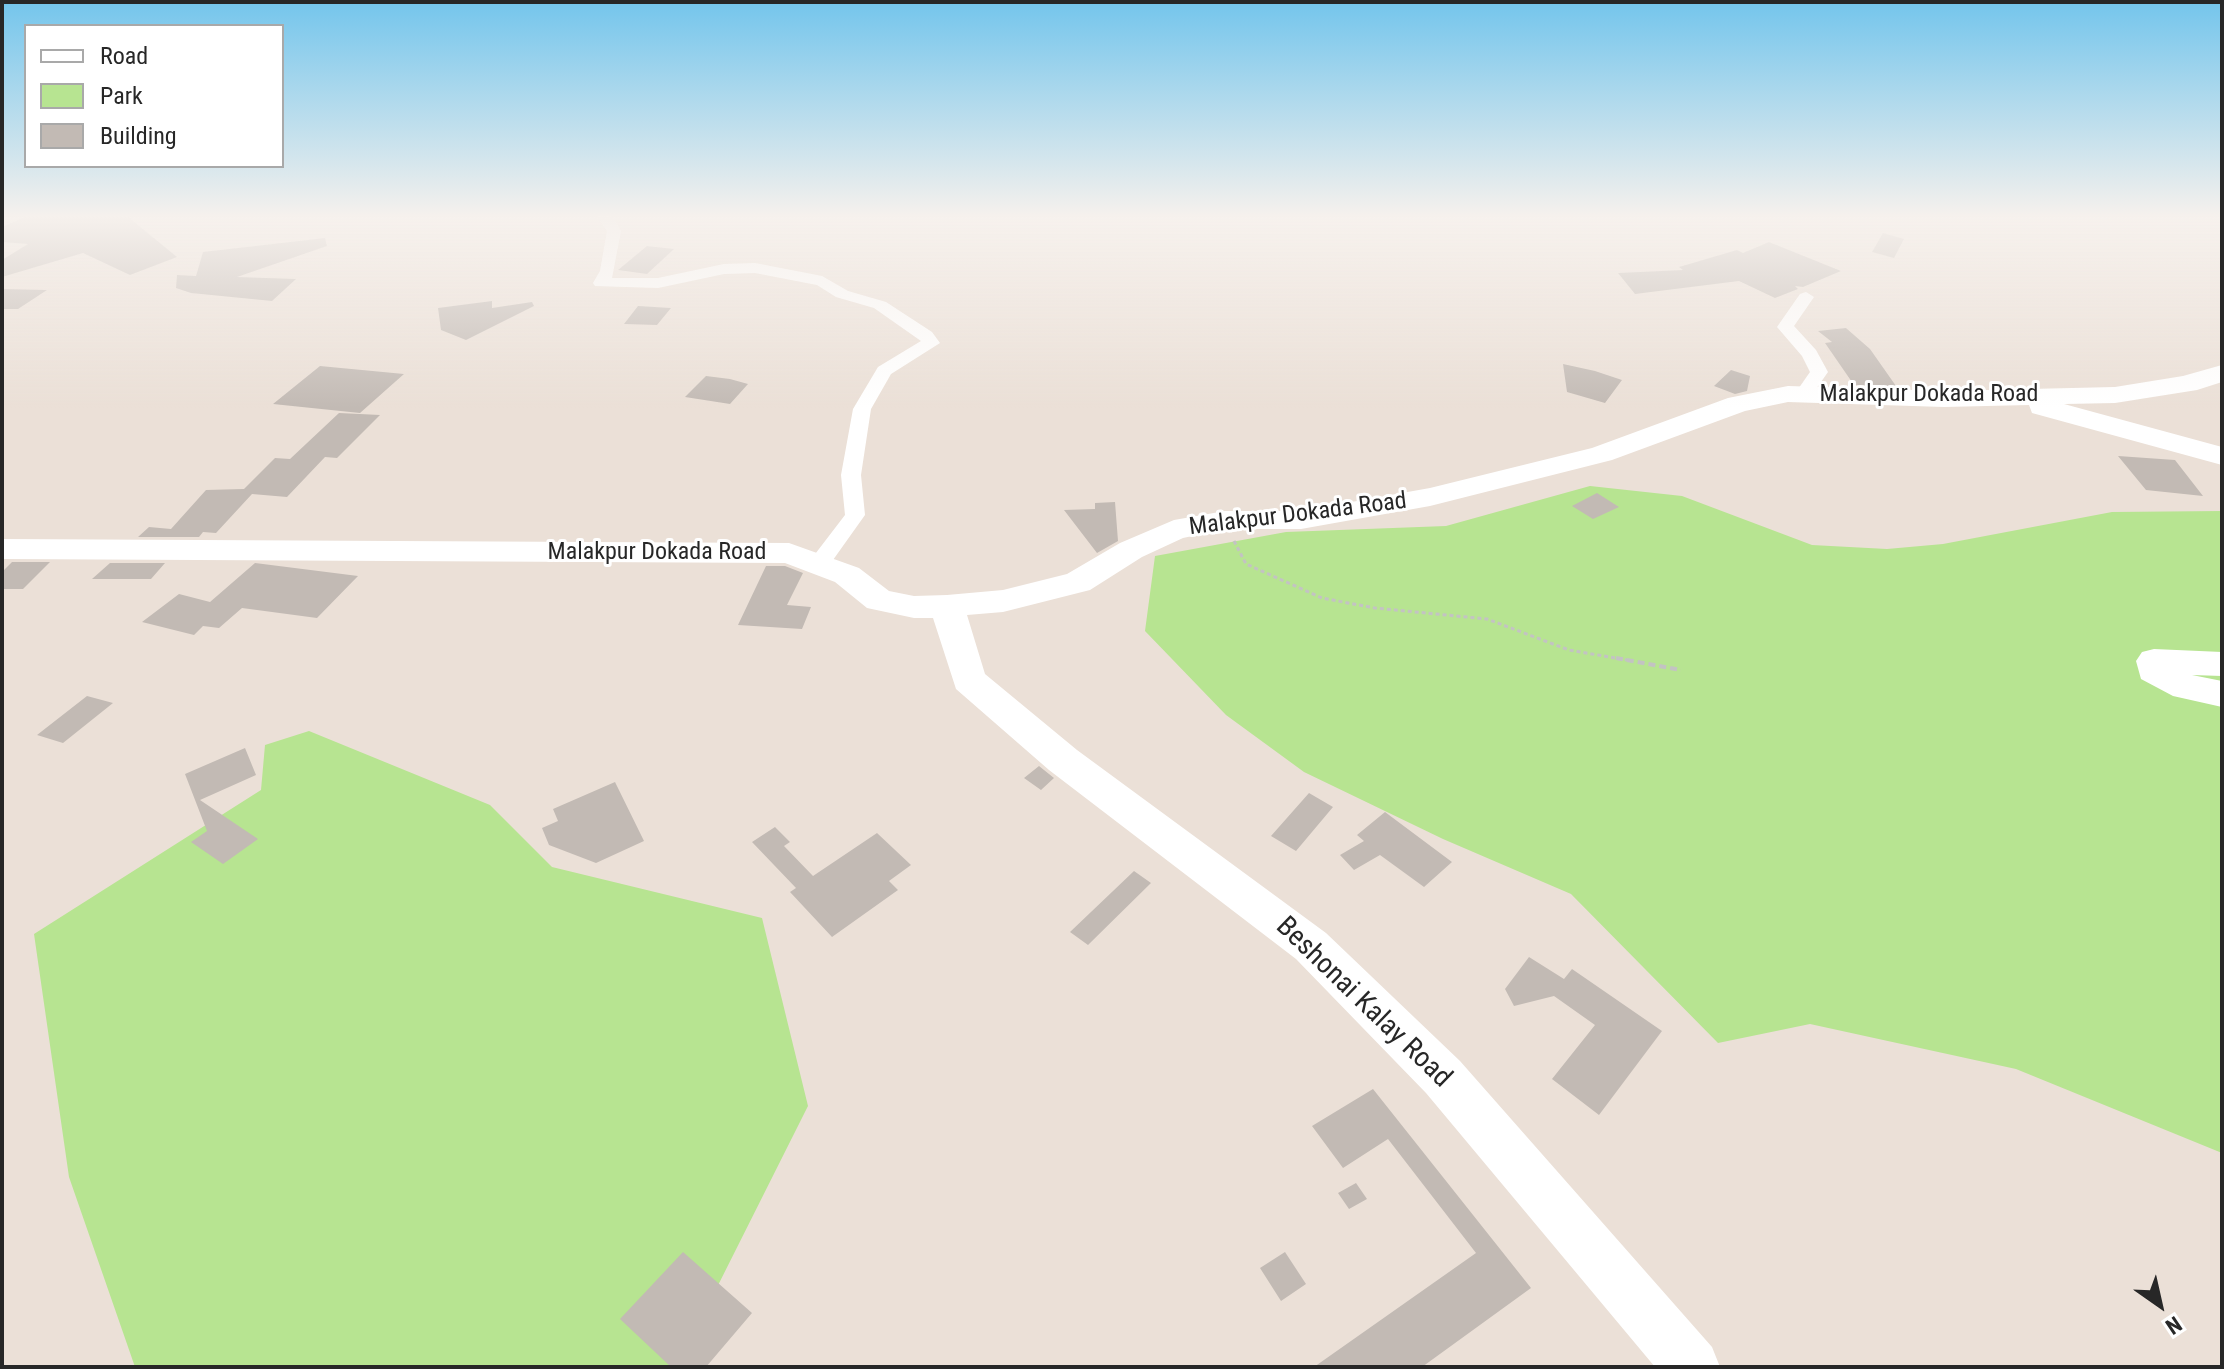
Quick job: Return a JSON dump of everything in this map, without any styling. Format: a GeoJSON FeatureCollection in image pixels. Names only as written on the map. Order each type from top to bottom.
{"type":"FeatureCollection","features":[{"type":"Feature","properties":{"kind":"street"},"geometry":{"type":"LineString","coordinates":[[603,280],[601,283],[658,283],[673,280]]}},
{"type":"Feature","properties":{"kind":"street"},"geometry":{"type":"LineString","coordinates":[[816,280],[842,294],[880,305],[926,336],[931,343],[884,371],[862,409],[851,475],[855,515],[820,562]]}},
{"type":"Feature","properties":{"kind":"street"},"geometry":{"type":"LineString","coordinates":[[1803,395],[1819,372],[1810,354],[1785,327],[1806,297]]}},
{"type":"Feature","properties":{"kind":"street","name":"Malakpur Dokada Road"},"geometry":{"type":"LineString","coordinates":[[2,549],[789,553],[820,562],[847,575],[879,600],[914,607],[947,606],[1003,601],[1078,582],[1131,550],[1174,530],[1225,520],[1301,520],[1360,512],[1430,497],[1602,454],[1738,404],[1788,394],[1884,399],[2115,395],[2187,384],[2222,373]]}},
{"type":"Feature","properties":{"kind":"street"},"geometry":{"type":"LineString","coordinates":[[2014,397],[2055,412],[2222,456]]}},
{"type":"Feature","properties":{"kind":"street","name":"Beshonai Kalay Road"},"geometry":{"type":"LineString","coordinates":[[947,606],[969,680],[1063,760],[1311,946],[1443,1077],[1692,1367]]}},
{"type":"Feature","properties":{"kind":"street"},"geometry":{"type":"LineString","coordinates":[[2222,664],[2154,661],[2154,670],[2186,687],[2222,694]]}},
{"type":"Feature","properties":{"kind":"path"},"geometry":{"type":"LineString","coordinates":[[1225,520],[1246,564],[1322,598],[1375,608],[1487,619],[1569,650],[1681,670]]}},
{"type":"Feature","properties":{"kind":"green space"},"geometry":{"type":"Polygon","coordinates":[[[1590,486],[1682,496],[1812,545],[1887,549],[1943,544],[2112,512],[2222,511],[2222,1153],[2016,1069],[1810,1024],[1718,1043],[1571,894],[1443,839],[1304,772],[1226,715],[1145,631],[1155,556],[1286,532],[1446,526],[1590,486]]]}},
{"type":"Feature","properties":{"kind":"green space"},"geometry":{"type":"Polygon","coordinates":[[[309,731],[490,805],[552,867],[762,918],[808,1106],[677,1367],[135,1367],[69,1177],[34,934],[261,790],[265,745],[309,731]]]}},
{"type":"Feature","properties":{"kind":"building"},"geometry":{"type":"Polygon","coordinates":[[[177,280],[295,280],[272,301],[191,293],[176,288],[177,280]]]}},
{"type":"Feature","properties":{"kind":"building"},"geometry":{"type":"Polygon","coordinates":[[[1624,280],[1820,280],[1803,287],[1795,286],[1798,289],[1775,298],[1739,281],[1635,294],[1624,280]]]}},
{"type":"Feature","properties":{"kind":"building"},"geometry":{"type":"Polygon","coordinates":[[[2,289],[47,290],[18,309],[2,309],[2,289]]]}},
{"type":"Feature","properties":{"kind":"building"},"geometry":{"type":"Polygon","coordinates":[[[492,301],[492,308],[532,302],[534,306],[466,340],[441,330],[438,308],[492,301]]]}},
{"type":"Feature","properties":{"kind":"building"},"geometry":{"type":"Polygon","coordinates":[[[638,306],[671,308],[657,325],[624,324],[638,306]]]}},
{"type":"Feature","properties":{"kind":"building"},"geometry":{"type":"Polygon","coordinates":[[[1846,328],[1870,349],[1896,386],[1854,385],[1825,343],[1832,342],[1818,331],[1846,328]]]}},
{"type":"Feature","properties":{"kind":"building"},"geometry":{"type":"Polygon","coordinates":[[[1563,364],[1622,380],[1605,403],[1567,392],[1563,364]]]}},
{"type":"Feature","properties":{"kind":"building"},"geometry":{"type":"Polygon","coordinates":[[[320,366],[404,374],[360,413],[273,404],[320,366]]]}},
{"type":"Feature","properties":{"kind":"building"},"geometry":{"type":"Polygon","coordinates":[[[1731,370],[1750,376],[1747,391],[1735,394],[1714,386],[1731,370]]]}},
{"type":"Feature","properties":{"kind":"building"},"geometry":{"type":"Polygon","coordinates":[[[706,376],[748,384],[730,404],[685,397],[706,376]]]}},
{"type":"Feature","properties":{"kind":"building"},"geometry":{"type":"Polygon","coordinates":[[[339,413],[380,415],[337,458],[325,457],[287,497],[252,494],[216,533],[203,532],[199,537],[138,537],[149,527],[171,529],[206,490],[244,489],[275,458],[290,459],[339,413]]]}},
{"type":"Feature","properties":{"kind":"building"},"geometry":{"type":"Polygon","coordinates":[[[2118,456],[2175,460],[2203,496],[2146,490],[2118,456]]]}},
{"type":"Feature","properties":{"kind":"building"},"geometry":{"type":"Polygon","coordinates":[[[1597,493],[1619,507],[1593,519],[1572,506],[1597,493]]]}},
{"type":"Feature","properties":{"kind":"building"},"geometry":{"type":"Polygon","coordinates":[[[1115,502],[1118,541],[1097,553],[1064,510],[1095,509],[1095,503],[1115,502]]]}},
{"type":"Feature","properties":{"kind":"building"},"geometry":{"type":"Polygon","coordinates":[[[12,562],[50,562],[23,589],[2,589],[2,572],[12,562]]]}},
{"type":"Feature","properties":{"kind":"building"},"geometry":{"type":"Polygon","coordinates":[[[110,563],[165,563],[151,579],[92,579],[110,563]]]}},
{"type":"Feature","properties":{"kind":"building"},"geometry":{"type":"Polygon","coordinates":[[[255,563],[358,576],[317,618],[242,608],[219,628],[203,626],[194,635],[142,622],[179,594],[210,602],[255,563]]]}},
{"type":"Feature","properties":{"kind":"building"},"geometry":{"type":"Polygon","coordinates":[[[766,566],[785,566],[803,573],[787,605],[811,607],[802,629],[738,625],[766,566]]]}},
{"type":"Feature","properties":{"kind":"building"},"geometry":{"type":"Polygon","coordinates":[[[87,696],[113,703],[63,743],[37,735],[87,696]]]}},
{"type":"Feature","properties":{"kind":"building"},"geometry":{"type":"Polygon","coordinates":[[[245,748],[256,775],[200,800],[258,839],[223,864],[191,842],[207,831],[185,774],[245,748]]]}},
{"type":"Feature","properties":{"kind":"building"},"geometry":{"type":"Polygon","coordinates":[[[1039,766],[1054,778],[1041,790],[1024,778],[1039,766]]]}},
{"type":"Feature","properties":{"kind":"building"},"geometry":{"type":"Polygon","coordinates":[[[615,782],[644,841],[596,863],[549,845],[542,828],[558,821],[553,809],[615,782]]]}},
{"type":"Feature","properties":{"kind":"building"},"geometry":{"type":"Polygon","coordinates":[[[1309,793],[1333,807],[1296,851],[1271,836],[1309,793]]]}},
{"type":"Feature","properties":{"kind":"building"},"geometry":{"type":"Polygon","coordinates":[[[1385,812],[1452,862],[1424,887],[1380,855],[1354,870],[1340,855],[1364,841],[1357,835],[1385,812]]]}},
{"type":"Feature","properties":{"kind":"building"},"geometry":{"type":"Polygon","coordinates":[[[775,827],[790,842],[784,846],[813,876],[877,833],[911,865],[889,881],[898,890],[832,937],[790,892],[796,888],[752,842],[775,827]]]}},
{"type":"Feature","properties":{"kind":"building"},"geometry":{"type":"Polygon","coordinates":[[[1134,871],[1151,883],[1088,945],[1070,932],[1134,871]]]}},
{"type":"Feature","properties":{"kind":"building"},"geometry":{"type":"Polygon","coordinates":[[[1529,957],[1564,979],[1572,969],[1662,1031],[1599,1115],[1552,1079],[1595,1025],[1554,996],[1514,1006],[1505,989],[1529,957]]]}},
{"type":"Feature","properties":{"kind":"building"},"geometry":{"type":"Polygon","coordinates":[[[1373,1089],[1531,1288],[1422,1367],[1314,1367],[1476,1253],[1388,1139],[1343,1168],[1312,1126],[1373,1089]]]}},
{"type":"Feature","properties":{"kind":"building"},"geometry":{"type":"Polygon","coordinates":[[[1356,1183],[1367,1199],[1349,1209],[1338,1193],[1356,1183]]]}},
{"type":"Feature","properties":{"kind":"building"},"geometry":{"type":"Polygon","coordinates":[[[683,1252],[752,1313],[706,1367],[671,1367],[620,1319],[683,1252]]]}},
{"type":"Feature","properties":{"kind":"building"},"geometry":{"type":"Polygon","coordinates":[[[1285,1252],[1306,1284],[1281,1301],[1260,1268],[1285,1252]]]}}]}
